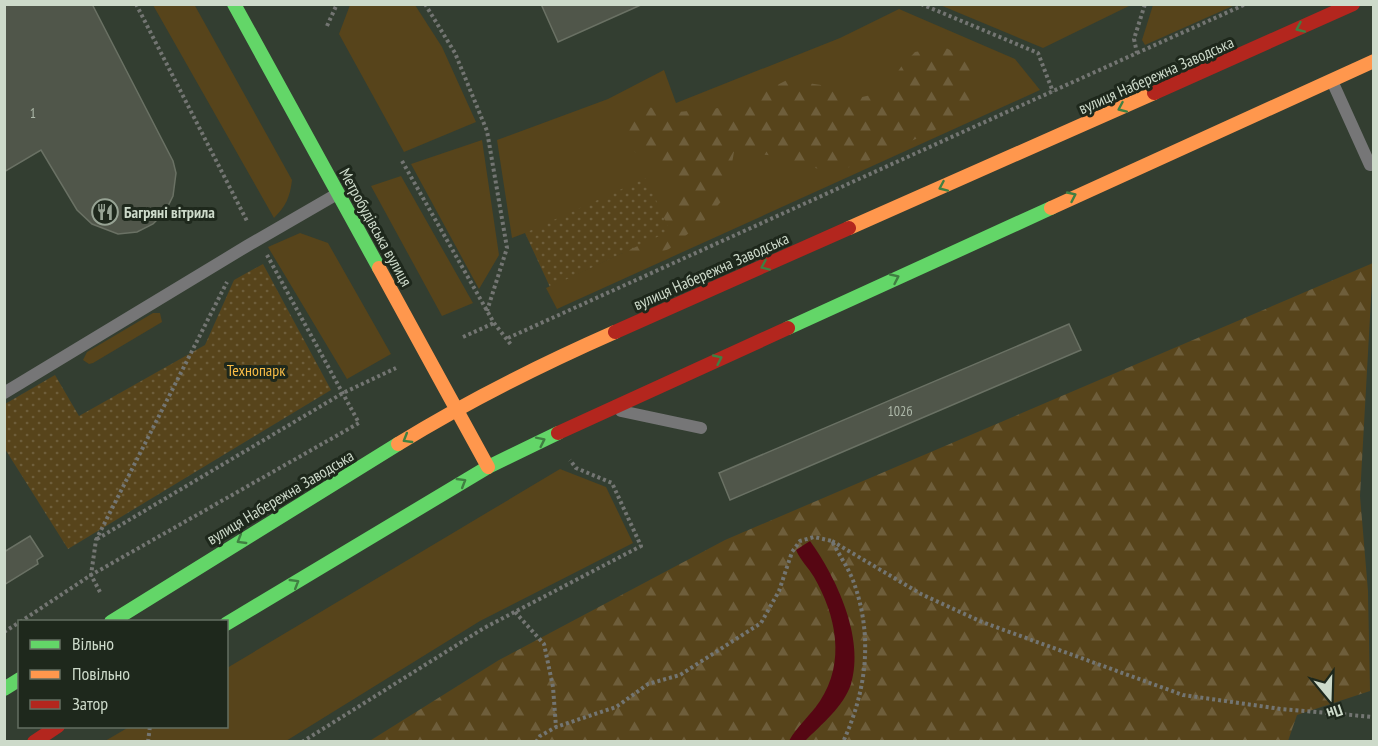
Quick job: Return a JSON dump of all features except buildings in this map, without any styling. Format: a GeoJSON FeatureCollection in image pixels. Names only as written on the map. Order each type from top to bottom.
{"type":"FeatureCollection","features":[{"type":"Feature","properties":{"kind":"street","name":"Метробудівська вулиця"},"geometry":{"type":"LineString","coordinates":[[234,4],[488,466]]}},
{"type":"Feature","properties":{"kind":"street","name":"вулиця Набережна Заводська"},"geometry":{"type":"LineString","coordinates":[[113,620],[458,408],[534,367],[1353,4]]}},
{"type":"Feature","properties":{"kind":"street"},"geometry":{"type":"LineString","coordinates":[[228,623],[488,466],[1374,61]]}},
{"type":"Feature","properties":{"kind":"street"},"geometry":{"type":"LineString","coordinates":[[4,689],[18,680]]}},
{"type":"Feature","properties":{"kind":"street"},"geometry":{"type":"LineString","coordinates":[[34,741],[55,728]]}},
{"type":"Feature","properties":{"kind":"lane"},"geometry":{"type":"LineString","coordinates":[[1332,80],[1370,165]]}},
{"type":"Feature","properties":{"kind":"lane"},"geometry":{"type":"LineString","coordinates":[[4,393],[256,240],[338,193]]}},
{"type":"Feature","properties":{"kind":"lane"},"geometry":{"type":"LineString","coordinates":[[609,409],[701,428]]}},
{"type":"Feature","properties":{"kind":"path"},"geometry":{"type":"LineString","coordinates":[[23,620],[91,575],[359,423],[268,256],[256,240],[136,4]]}},
{"type":"Feature","properties":{"kind":"path"},"geometry":{"type":"LineString","coordinates":[[327,26],[337,4]]}},
{"type":"Feature","properties":{"kind":"path"},"geometry":{"type":"LineString","coordinates":[[425,4],[455,53],[487,131],[507,248],[487,311]]}},
{"type":"Feature","properties":{"kind":"path"},"geometry":{"type":"LineString","coordinates":[[921,4],[1038,53],[1053,92]]}},
{"type":"Feature","properties":{"kind":"path"},"geometry":{"type":"LineString","coordinates":[[1137,53],[1134,39],[1145,4]]}},
{"type":"Feature","properties":{"kind":"path"},"geometry":{"type":"LineString","coordinates":[[508,338],[1246,4]]}},
{"type":"Feature","properties":{"kind":"path"},"geometry":{"type":"LineString","coordinates":[[402,162],[494,323],[513,347]]}},
{"type":"Feature","properties":{"kind":"path"},"geometry":{"type":"LineString","coordinates":[[259,260],[268,256]]}},
{"type":"Feature","properties":{"kind":"path"},"geometry":{"type":"LineString","coordinates":[[100,592],[91,575],[96,540],[230,275]]}},
{"type":"Feature","properties":{"kind":"path"},"geometry":{"type":"LineString","coordinates":[[463,337],[494,323]]}},
{"type":"Feature","properties":{"kind":"path"},"geometry":{"type":"LineString","coordinates":[[96,540],[343,393],[396,368]]}},
{"type":"Feature","properties":{"kind":"path"},"geometry":{"type":"LineString","coordinates":[[302,741],[484,628],[641,546],[612,483],[576,468]]}},
{"type":"Feature","properties":{"kind":"path"},"geometry":{"type":"LineString","coordinates":[[536,741],[540,736],[556,728],[616,707],[648,684],[680,675],[761,623],[779,591],[792,552],[800,541],[814,537],[832,541],[921,594],[982,622],[1183,695],[1281,709],[1374,717]]}},
{"type":"Feature","properties":{"kind":"path"},"geometry":{"type":"LineString","coordinates":[[832,541],[855,583],[864,616],[866,669],[855,715],[843,741]]}},
{"type":"Feature","properties":{"kind":"path"},"geometry":{"type":"LineString","coordinates":[[515,612],[544,644],[553,687],[556,728]]}},
{"type":"Feature","properties":{"kind":"path"},"geometry":{"type":"LineString","coordinates":[[4,632],[18,623]]}},
{"type":"Feature","properties":{"kind":"green space"},"geometry":{"type":"Polygon","coordinates":[[[194,4],[292,180],[287,201],[274,218],[153,5],[194,4]]]}},
{"type":"Feature","properties":{"kind":"green space"},"geometry":{"type":"Polygon","coordinates":[[[1153,4],[1235,5],[1145,45],[1142,40],[1153,4]]]}},
{"type":"Feature","properties":{"kind":"green space"},"geometry":{"type":"Polygon","coordinates":[[[350,5],[415,5],[442,47],[476,122],[404,152],[339,34],[350,5]]]}},
{"type":"Feature","properties":{"kind":"green space"},"geometry":{"type":"Polygon","coordinates":[[[940,5],[1131,5],[1043,48],[940,5]]]}},
{"type":"Feature","properties":{"kind":"green space"},"geometry":{"type":"Polygon","coordinates":[[[899,9],[1015,59],[1040,90],[557,309],[546,288],[670,231],[525,233],[512,238],[497,140],[608,99],[664,70],[676,103],[840,38],[899,9]]]}},
{"type":"Feature","properties":{"kind":"green space"},"geometry":{"type":"Polygon","coordinates":[[[946,48],[964,57],[970,64],[974,95],[972,105],[965,113],[926,135],[883,152],[863,164],[828,172],[778,156],[734,152],[726,196],[704,221],[669,249],[648,257],[628,258],[614,243],[629,218],[677,196],[681,186],[635,153],[629,145],[620,119],[637,108],[647,107],[678,112],[719,108],[750,99],[787,80],[821,85],[849,100],[884,92],[901,67],[915,52],[946,48]]]}},
{"type":"Feature","properties":{"kind":"green space"},"geometry":{"type":"Polygon","coordinates":[[[482,140],[499,255],[479,289],[411,164],[482,140]]]}},
{"type":"Feature","properties":{"kind":"green space"},"geometry":{"type":"Polygon","coordinates":[[[401,176],[473,303],[442,316],[371,186],[401,176]]]}},
{"type":"Feature","properties":{"kind":"green space"},"geometry":{"type":"Polygon","coordinates":[[[646,178],[670,231],[550,287],[525,233],[646,178]]]}},
{"type":"Feature","properties":{"kind":"green space"},"geometry":{"type":"Polygon","coordinates":[[[300,233],[328,243],[391,354],[347,379],[268,247],[300,233]]]}},
{"type":"Feature","properties":{"kind":"green space"},"geometry":{"type":"Polygon","coordinates":[[[1373,263],[1360,496],[1368,591],[1370,691],[1297,715],[1288,741],[368,742],[499,660],[725,540],[1373,263]]]}},
{"type":"Feature","properties":{"kind":"green space","name":"Технопарк"},"geometry":{"type":"Polygon","coordinates":[[[263,264],[331,390],[68,549],[5,449],[5,404],[55,375],[79,416],[205,345],[234,280],[263,264]]]}},
{"type":"Feature","properties":{"kind":"green space"},"geometry":{"type":"Polygon","coordinates":[[[153,313],[160,313],[162,322],[93,363],[89,364],[83,360],[87,352],[153,313]]]}},
{"type":"Feature","properties":{"kind":"green space"},"geometry":{"type":"Polygon","coordinates":[[[560,469],[606,487],[633,543],[480,621],[286,741],[105,741],[127,728],[228,728],[228,667],[560,469]]]}},
{"type":"Feature","properties":{"kind":"shaded area"},"geometry":{"type":"Polygon","coordinates":[[[810,541],[829,572],[846,609],[854,647],[854,666],[848,692],[831,715],[805,741],[789,741],[820,701],[833,671],[835,655],[835,639],[828,607],[814,577],[796,550],[810,541]]]}},
{"type":"Feature","properties":{"kind":"traffic: fast"},"geometry":{"type":"LineString","coordinates":[[234,4],[379,268]]}},
{"type":"Feature","properties":{"kind":"traffic: fast"},"geometry":{"type":"LineString","coordinates":[[788,328],[1051,208]]}},
{"type":"Feature","properties":{"kind":"traffic: fast"},"geometry":{"type":"LineString","coordinates":[[228,623],[488,467],[558,433]]}},
{"type":"Feature","properties":{"kind":"traffic: fast"},"geometry":{"type":"LineString","coordinates":[[114,620],[398,444]]}},
{"type":"Feature","properties":{"kind":"traffic: fast"},"geometry":{"type":"LineString","coordinates":[[4,689],[18,680]]}},
{"type":"Feature","properties":{"kind":"traffic: slow"},"geometry":{"type":"LineString","coordinates":[[1051,208],[1374,61]]}},
{"type":"Feature","properties":{"kind":"traffic: slow"},"geometry":{"type":"LineString","coordinates":[[849,228],[1154,93]]}},
{"type":"Feature","properties":{"kind":"traffic: slow"},"geometry":{"type":"LineString","coordinates":[[379,268],[488,467]]}},
{"type":"Feature","properties":{"kind":"traffic: slow"},"geometry":{"type":"LineString","coordinates":[[398,444],[505,384],[615,332]]}},
{"type":"Feature","properties":{"kind":"traffic: jam"},"geometry":{"type":"LineString","coordinates":[[1154,93],[1353,4]]}},
{"type":"Feature","properties":{"kind":"traffic: jam"},"geometry":{"type":"LineString","coordinates":[[615,332],[849,228]]}},
{"type":"Feature","properties":{"kind":"traffic: jam"},"geometry":{"type":"LineString","coordinates":[[558,433],[788,328]]}},
{"type":"Feature","properties":{"kind":"traffic: jam"},"geometry":{"type":"LineString","coordinates":[[34,742],[55,728]]}},
{"type":"Feature","properties":{"kind":"place","name":"Багряні вітрила"},"geometry":{"type":"Point","coordinates":[105,212]}}]}
